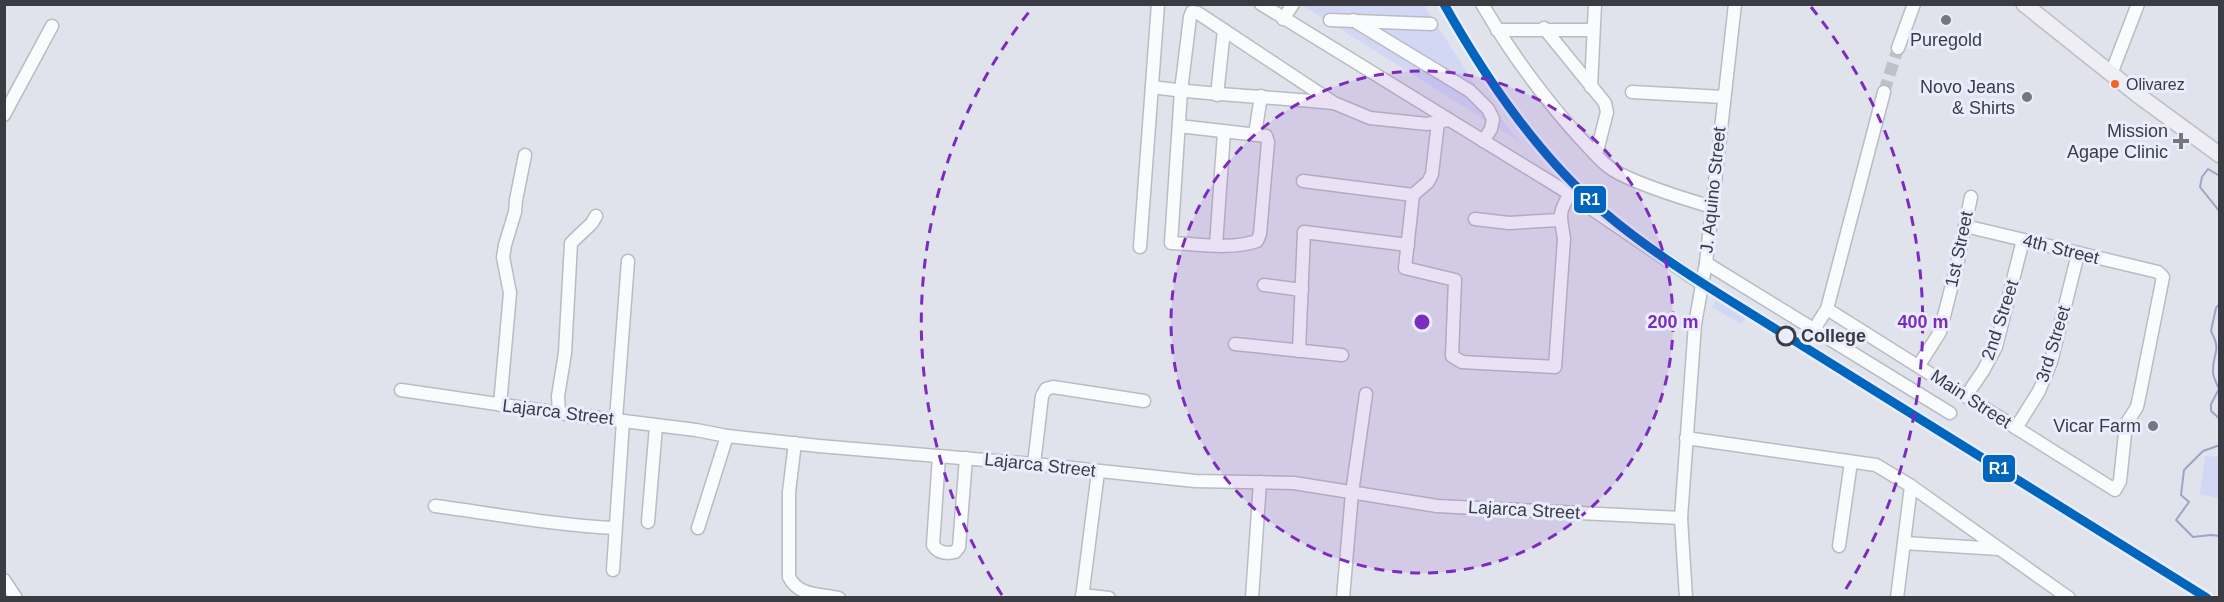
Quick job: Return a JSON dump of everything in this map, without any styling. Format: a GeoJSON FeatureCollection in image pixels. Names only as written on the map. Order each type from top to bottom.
{"type":"FeatureCollection","features":[{"type":"Feature","properties":{"kind":"main road"},"geometry":{"type":"LineString","coordinates":[[2024,4],[2111,74],[2215,152]]}},
{"type":"Feature","properties":{"kind":"street"},"geometry":{"type":"LineString","coordinates":[[1140,247],[1158,4]]}},
{"type":"Feature","properties":{"kind":"street"},"geometry":{"type":"LineString","coordinates":[[1261,4],[1443,121],[1484,141],[1570,194],[1702,284]]}},
{"type":"Feature","properties":{"kind":"street"},"geometry":{"type":"LineString","coordinates":[[1283,19],[1293,4]]}},
{"type":"Feature","properties":{"kind":"street"},"geometry":{"type":"LineString","coordinates":[[1482,4],[1497,30],[1532,79],[1596,155],[1615,171],[1712,207]]}},
{"type":"Feature","properties":{"kind":"street"},"geometry":{"type":"LineString","coordinates":[[1591,87],[1595,4]]}},
{"type":"Feature","properties":{"kind":"street","name":"J. Aquino Street"},"geometry":{"type":"LineString","coordinates":[[1686,597],[1681,518],[1695,324],[1706,263],[1735,4]]}},
{"type":"Feature","properties":{"kind":"street"},"geometry":{"type":"LineString","coordinates":[[1898,48],[1914,4]]}},
{"type":"Feature","properties":{"kind":"street"},"geometry":{"type":"LineString","coordinates":[[2111,74],[2138,4]]}},
{"type":"Feature","properties":{"kind":"street"},"geometry":{"type":"LineString","coordinates":[[1179,126],[1255,134],[1266,136],[1268,142],[1260,234],[1257,241],[1216,245],[1171,243],[1181,91],[1192,12],[1198,13],[1334,103],[1370,118],[1427,124],[1443,121]]}},
{"type":"Feature","properties":{"kind":"street"},"geometry":{"type":"LineString","coordinates":[[1330,20],[1431,24]]}},
{"type":"Feature","properties":{"kind":"street"},"geometry":{"type":"LineString","coordinates":[[1353,20],[1470,91],[1488,110],[1493,119],[1491,129],[1484,141]]}},
{"type":"Feature","properties":{"kind":"street"},"geometry":{"type":"LineString","coordinates":[[4,115],[52,27]]}},
{"type":"Feature","properties":{"kind":"street"},"geometry":{"type":"LineString","coordinates":[[1497,30],[1544,28],[1593,30]]}},
{"type":"Feature","properties":{"kind":"street"},"geometry":{"type":"LineString","coordinates":[[1544,28],[1605,103],[1607,112],[1596,155]]}},
{"type":"Feature","properties":{"kind":"street"},"geometry":{"type":"LineString","coordinates":[[1217,95],[1224,30]]}},
{"type":"Feature","properties":{"kind":"street"},"geometry":{"type":"LineString","coordinates":[[1152,87],[1217,95],[1260,96],[1334,103]]}},
{"type":"Feature","properties":{"kind":"street"},"geometry":{"type":"LineString","coordinates":[[1632,92],[1723,98]]}},
{"type":"Feature","properties":{"kind":"street"},"geometry":{"type":"LineString","coordinates":[[1814,329],[1827,309],[1884,92]]}},
{"type":"Feature","properties":{"kind":"street"},"geometry":{"type":"LineString","coordinates":[[1255,134],[1260,96]]}},
{"type":"Feature","properties":{"kind":"street"},"geometry":{"type":"LineString","coordinates":[[1443,121],[1432,174],[1428,182],[1413,195],[1405,268],[1455,280],[1452,356],[1462,362],[1556,367],[1564,239],[1559,220],[1561,208],[1570,194]]}},
{"type":"Feature","properties":{"kind":"street"},"geometry":{"type":"LineString","coordinates":[[1216,245],[1224,132]]}},
{"type":"Feature","properties":{"kind":"street"},"geometry":{"type":"LineString","coordinates":[[500,405],[510,293],[503,257],[506,238],[515,212],[525,155]]}},
{"type":"Feature","properties":{"kind":"street"},"geometry":{"type":"LineString","coordinates":[[1303,181],[1413,195]]}},
{"type":"Feature","properties":{"kind":"street","name":"1st Street"},"geometry":{"type":"LineString","coordinates":[[1918,365],[1940,332],[1971,197]]}},
{"type":"Feature","properties":{"kind":"street"},"geometry":{"type":"LineString","coordinates":[[559,414],[558,396],[565,353],[571,243],[592,223],[596,216]]}},
{"type":"Feature","properties":{"kind":"street"},"geometry":{"type":"LineString","coordinates":[[1475,219],[1509,223],[1559,220]]}},
{"type":"Feature","properties":{"kind":"street","name":"4th Street"},"geometry":{"type":"LineString","coordinates":[[1965,226],[2158,272],[2163,277],[2151,347],[2137,407],[2126,424],[2120,481],[2115,490]]}},
{"type":"Feature","properties":{"kind":"street"},"geometry":{"type":"LineString","coordinates":[[1299,351],[1304,232],[1408,245]]}},
{"type":"Feature","properties":{"kind":"street","name":"2nd Street"},"geometry":{"type":"LineString","coordinates":[[1966,396],[1996,347],[2023,240]]}},
{"type":"Feature","properties":{"kind":"street","name":"3rd Street"},"geometry":{"type":"LineString","coordinates":[[2016,428],[2038,391],[2051,362],[2078,254]]}},
{"type":"Feature","properties":{"kind":"street"},"geometry":{"type":"LineString","coordinates":[[613,570],[628,261]]}},
{"type":"Feature","properties":{"kind":"street"},"geometry":{"type":"LineString","coordinates":[[1706,263],[1950,413]]}},
{"type":"Feature","properties":{"kind":"street"},"geometry":{"type":"LineString","coordinates":[[1264,285],[1302,290]]}},
{"type":"Feature","properties":{"kind":"street","name":"Main Street"},"geometry":{"type":"LineString","coordinates":[[1827,309],[2115,490]]}},
{"type":"Feature","properties":{"kind":"street"},"geometry":{"type":"LineString","coordinates":[[1235,344],[1342,356]]}},
{"type":"Feature","properties":{"kind":"street"},"geometry":{"type":"LineString","coordinates":[[1034,464],[1042,396],[1046,389],[1053,387],[1144,401]]}},
{"type":"Feature","properties":{"kind":"street","name":"Lajarca Street"},"geometry":{"type":"LineString","coordinates":[[401,390],[559,414],[795,443],[1195,481],[1294,483],[1437,506],[1681,518]]}},
{"type":"Feature","properties":{"kind":"street"},"geometry":{"type":"LineString","coordinates":[[1343,597],[1352,492],[1366,394]]}},
{"type":"Feature","properties":{"kind":"street"},"geometry":{"type":"LineString","coordinates":[[648,522],[656,426]]}},
{"type":"Feature","properties":{"kind":"street"},"geometry":{"type":"LineString","coordinates":[[698,528],[727,436]]}},
{"type":"Feature","properties":{"kind":"street"},"geometry":{"type":"LineString","coordinates":[[1686,438],[1876,465],[1911,486],[2069,597]]}},
{"type":"Feature","properties":{"kind":"street"},"geometry":{"type":"LineString","coordinates":[[795,443],[789,492],[789,577],[796,588],[802,592],[839,597]]}},
{"type":"Feature","properties":{"kind":"street"},"geometry":{"type":"LineString","coordinates":[[939,456],[933,545],[937,551],[949,554],[955,552],[958,547],[966,458]]}},
{"type":"Feature","properties":{"kind":"street"},"geometry":{"type":"LineString","coordinates":[[1839,546],[1851,462]]}},
{"type":"Feature","properties":{"kind":"street"},"geometry":{"type":"LineString","coordinates":[[1098,472],[1082,596],[1109,597]]}},
{"type":"Feature","properties":{"kind":"street"},"geometry":{"type":"LineString","coordinates":[[1252,597],[1260,482]]}},
{"type":"Feature","properties":{"kind":"street"},"geometry":{"type":"LineString","coordinates":[[1897,597],[1911,486]]}},
{"type":"Feature","properties":{"kind":"street"},"geometry":{"type":"LineString","coordinates":[[435,506],[533,522],[587,528],[614,528]]}},
{"type":"Feature","properties":{"kind":"street"},"geometry":{"type":"LineString","coordinates":[[1904,543],[2000,549]]}},
{"type":"Feature","properties":{"kind":"street"},"geometry":{"type":"LineString","coordinates":[[4,580],[16,597]]}},
{"type":"Feature","properties":{"kind":"shaded area"},"geometry":{"type":"Polygon","coordinates":[[[1302,5],[1424,5],[1483,97],[1520,142],[1302,5]]]}},
{"type":"Feature","properties":{"kind":"shaded area"},"geometry":{"type":"Polygon","coordinates":[[[1718,297],[1747,315],[1741,324],[1712,307],[1718,297]]]}},
{"type":"Feature","properties":{"kind":"shaded area"},"geometry":{"type":"Polygon","coordinates":[[[2205,456],[2219,457],[2219,498],[2200,494],[2205,456]]]}},
{"type":"Feature","properties":{"kind":"waterway"},"geometry":{"type":"LineString","coordinates":[[2220,176],[2208,169],[2202,177],[2200,187],[2220,212]]}},
{"type":"Feature","properties":{"kind":"waterway"},"geometry":{"type":"LineString","coordinates":[[2220,303],[2216,308],[2211,331],[2216,348],[2213,372],[2219,389],[2211,404],[2211,411],[2220,419]]}},
{"type":"Feature","properties":{"kind":"waterway"},"geometry":{"type":"LineString","coordinates":[[2220,445],[2203,451],[2184,470],[2181,495],[2189,502],[2176,520],[2193,537],[2220,536]]}},
{"type":"Feature","properties":{"kind":"tunnel"},"geometry":{"type":"LineString","coordinates":[[1884,92],[1898,48]]}},
{"type":"Feature","properties":{"kind":"transit line","name":"R1"},"geometry":{"type":"LineString","coordinates":[[1444,4],[1496,89],[1558,168],[1605,213],[1633,235],[1706,286],[2207,598]]}},
{"type":"Feature","properties":{"kind":"place","name":"Puregold"},"geometry":{"type":"Point","coordinates":[1946,20]}},
{"type":"Feature","properties":{"kind":"place","name":"Olivarez"},"geometry":{"type":"Point","coordinates":[2115,84]}},
{"type":"Feature","properties":{"kind":"place","name":"Novo Jeans & Shirts"},"geometry":{"type":"Point","coordinates":[2027,97]}},
{"type":"Feature","properties":{"kind":"place","name":"Mission Agape Clinic"},"geometry":{"type":"Point","coordinates":[2181,141]}},
{"type":"Feature","properties":{"kind":"place","name":"College"},"geometry":{"type":"Point","coordinates":[1786,336]}},
{"type":"Feature","properties":{"kind":"place","name":"Vicar Farm"},"geometry":{"type":"Point","coordinates":[2153,426]}}]}
